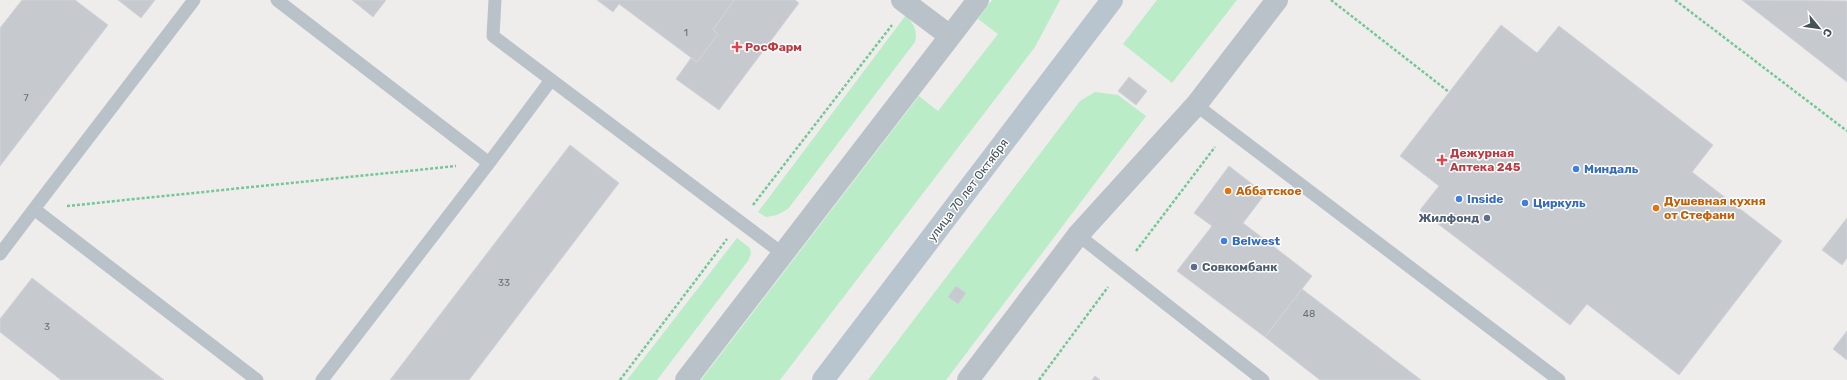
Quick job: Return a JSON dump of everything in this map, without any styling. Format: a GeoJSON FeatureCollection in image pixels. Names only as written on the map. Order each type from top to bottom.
{"type":"FeatureCollection","features":[{"type":"Feature","properties":{"kind":"main road","name":"улица 70 лет Октября"},"geometry":{"type":"LineString","coordinates":[[823,380],[1112,0]]}},
{"type":"Feature","properties":{"kind":"street"},"geometry":{"type":"LineString","coordinates":[[686,380],[978,0]]}},
{"type":"Feature","properties":{"kind":"street"},"geometry":{"type":"LineString","coordinates":[[968,380],[1078,236],[1196,105],[1277,0]]}},
{"type":"Feature","properties":{"kind":"street"},"geometry":{"type":"LineString","coordinates":[[905,2],[950,36]]}},
{"type":"Feature","properties":{"kind":"lane"},"geometry":{"type":"LineString","coordinates":[[0,254],[194,0]]}},
{"type":"Feature","properties":{"kind":"lane"},"geometry":{"type":"LineString","coordinates":[[277,0],[489,163]]}},
{"type":"Feature","properties":{"kind":"lane"},"geometry":{"type":"LineString","coordinates":[[495,0],[493,36],[783,254]]}},
{"type":"Feature","properties":{"kind":"lane"},"geometry":{"type":"LineString","coordinates":[[322,380],[551,80]]}},
{"type":"Feature","properties":{"kind":"lane"},"geometry":{"type":"LineString","coordinates":[[1196,105],[1559,380]]}},
{"type":"Feature","properties":{"kind":"lane"},"geometry":{"type":"LineString","coordinates":[[34,209],[257,380]]}},
{"type":"Feature","properties":{"kind":"lane"},"geometry":{"type":"LineString","coordinates":[[1078,236],[1262,380]]}},
{"type":"Feature","properties":{"kind":"path"},"geometry":{"type":"LineString","coordinates":[[1331,0],[1449,92]]}},
{"type":"Feature","properties":{"kind":"path"},"geometry":{"type":"LineString","coordinates":[[1676,0],[1847,131]]}},
{"type":"Feature","properties":{"kind":"path"},"geometry":{"type":"LineString","coordinates":[[620,380],[905,2]]}},
{"type":"Feature","properties":{"kind":"path"},"geometry":{"type":"LineString","coordinates":[[1039,380],[1228,129]]}},
{"type":"Feature","properties":{"kind":"path"},"geometry":{"type":"LineString","coordinates":[[34,209],[489,163]]}},
{"type":"Feature","properties":{"kind":"green space"},"geometry":{"type":"Polygon","coordinates":[[[992,0],[1060,0],[1035,47],[780,380],[701,380],[919,96],[938,111],[998,34],[978,19],[992,0]]]}},
{"type":"Feature","properties":{"kind":"green space"},"geometry":{"type":"Polygon","coordinates":[[[1157,0],[1237,0],[1172,83],[1123,44],[1157,0]]]}},
{"type":"Feature","properties":{"kind":"green space"},"geometry":{"type":"Polygon","coordinates":[[[906,15],[913,24],[916,34],[915,42],[788,209],[777,215],[766,217],[758,212],[906,15]]]}},
{"type":"Feature","properties":{"kind":"green space"},"geometry":{"type":"Polygon","coordinates":[[[1095,92],[1118,95],[1146,116],[946,380],[868,380],[1080,101],[1095,92]]]}},
{"type":"Feature","properties":{"kind":"green space"},"geometry":{"type":"Polygon","coordinates":[[[737,238],[750,248],[751,254],[748,261],[657,380],[627,380],[737,238]]]}},
{"type":"Feature","properties":{"kind":"building"},"geometry":{"type":"Polygon","coordinates":[[[22,0],[75,0],[108,25],[0,166],[0,28],[22,0]]]}},
{"type":"Feature","properties":{"kind":"building"},"geometry":{"type":"Polygon","coordinates":[[[118,0],[155,0],[141,18],[118,0]]]}},
{"type":"Feature","properties":{"kind":"building"},"geometry":{"type":"Polygon","coordinates":[[[352,0],[386,0],[373,17],[352,0]]]}},
{"type":"Feature","properties":{"kind":"building"},"geometry":{"type":"Polygon","coordinates":[[[597,0],[734,0],[713,30],[718,34],[697,62],[619,4],[613,12],[597,0]]]}},
{"type":"Feature","properties":{"kind":"building"},"geometry":{"type":"Polygon","coordinates":[[[734,0],[795,0],[799,3],[719,110],[676,79],[691,58],[697,62],[718,34],[713,30],[734,0]]]}},
{"type":"Feature","properties":{"kind":"building"},"geometry":{"type":"Polygon","coordinates":[[[1742,0],[1847,1],[1847,82],[1742,0]]]}},
{"type":"Feature","properties":{"kind":"building"},"geometry":{"type":"Polygon","coordinates":[[[1501,25],[1537,53],[1559,26],[1713,145],[1692,172],[1782,241],[1679,375],[1587,304],[1570,325],[1420,210],[1439,186],[1400,156],[1501,25]]]}},
{"type":"Feature","properties":{"kind":"building"},"geometry":{"type":"Polygon","coordinates":[[[1129,77],[1147,91],[1136,105],[1118,91],[1129,77]]]}},
{"type":"Feature","properties":{"kind":"building"},"geometry":{"type":"Polygon","coordinates":[[[570,145],[619,183],[469,380],[390,380],[570,145]]]}},
{"type":"Feature","properties":{"kind":"building"},"geometry":{"type":"Polygon","coordinates":[[[1229,166],[1265,194],[1243,223],[1312,276],[1265,337],[1177,271],[1212,226],[1194,213],[1229,166]]]}},
{"type":"Feature","properties":{"kind":"building"},"geometry":{"type":"Polygon","coordinates":[[[1847,218],[1847,258],[1842,265],[1822,250],[1847,218]]]}},
{"type":"Feature","properties":{"kind":"building"},"geometry":{"type":"Polygon","coordinates":[[[32,278],[164,380],[61,380],[0,332],[0,319],[32,278]]]}},
{"type":"Feature","properties":{"kind":"building"},"geometry":{"type":"Polygon","coordinates":[[[956,286],[966,293],[958,304],[948,297],[956,286]]]}},
{"type":"Feature","properties":{"kind":"building"},"geometry":{"type":"Polygon","coordinates":[[[1302,289],[1421,380],[1320,380],[1265,337],[1302,289]]]}},
{"type":"Feature","properties":{"kind":"building"},"geometry":{"type":"Polygon","coordinates":[[[1847,331],[1847,360],[1833,349],[1847,331]]]}},
{"type":"Feature","properties":{"kind":"building"},"geometry":{"type":"Polygon","coordinates":[[[1095,376],[1100,380],[1092,380],[1095,376]]]}},
{"type":"Feature","properties":{"kind":"place","name":"РосФарм"},"geometry":{"type":"Point","coordinates":[737,47]}},
{"type":"Feature","properties":{"kind":"place","name":"Дежурная Аптека 245"},"geometry":{"type":"Point","coordinates":[1442,160]}},
{"type":"Feature","properties":{"kind":"place","name":"Миндаль"},"geometry":{"type":"Point","coordinates":[1576,169]}},
{"type":"Feature","properties":{"kind":"place","name":"Аббатское"},"geometry":{"type":"Point","coordinates":[1228,191]}},
{"type":"Feature","properties":{"kind":"place","name":"Inside"},"geometry":{"type":"Point","coordinates":[1459,199]}},
{"type":"Feature","properties":{"kind":"place","name":"Циркуль"},"geometry":{"type":"Point","coordinates":[1525,203]}},
{"type":"Feature","properties":{"kind":"place","name":"Душевная кухня от Стефани"},"geometry":{"type":"Point","coordinates":[1656,208]}},
{"type":"Feature","properties":{"kind":"place","name":"Жилфонд"},"geometry":{"type":"Point","coordinates":[1487,218]}},
{"type":"Feature","properties":{"kind":"place","name":"Belwest"},"geometry":{"type":"Point","coordinates":[1224,241]}},
{"type":"Feature","properties":{"kind":"place","name":"Совкомбанк"},"geometry":{"type":"Point","coordinates":[1194,267]}}]}
